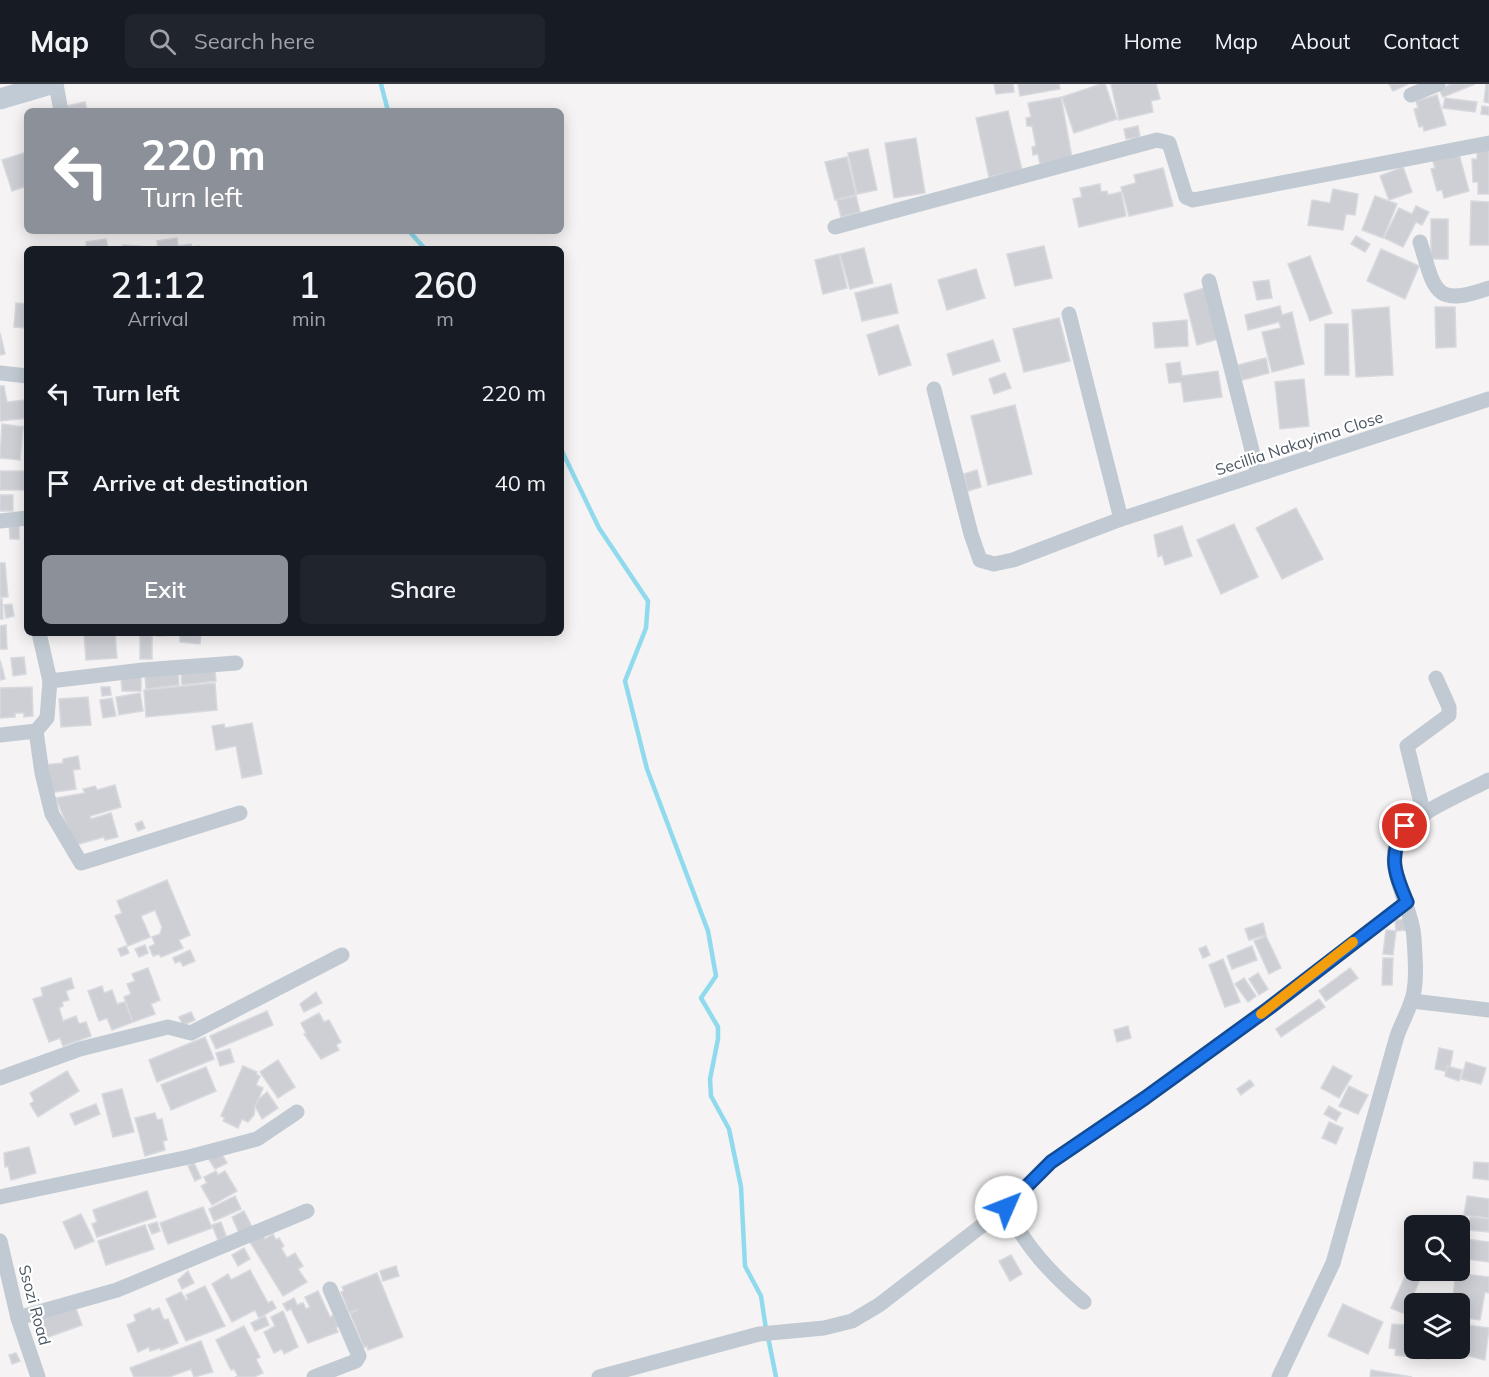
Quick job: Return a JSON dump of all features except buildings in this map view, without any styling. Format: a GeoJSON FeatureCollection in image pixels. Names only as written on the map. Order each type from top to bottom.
{"type":"FeatureCollection","features":[{"type":"Feature","properties":{"kind":"main road"},"geometry":{"type":"LineString","coordinates":[[0,99],[51,84]]}},
{"type":"Feature","properties":{"kind":"street"},"geometry":{"type":"LineString","coordinates":[[56,84],[60,108]]}},
{"type":"Feature","properties":{"kind":"street"},"geometry":{"type":"LineString","coordinates":[[1412,95],[1438,84]]}},
{"type":"Feature","properties":{"kind":"street"},"geometry":{"type":"LineString","coordinates":[[836,227],[1157,140],[1169,143],[1186,197],[1193,200],[1489,143]]}},
{"type":"Feature","properties":{"kind":"street"},"geometry":{"type":"LineString","coordinates":[[1420,242],[1433,284],[1438,292],[1448,296],[1468,296],[1489,288]]}},
{"type":"Feature","properties":{"kind":"street"},"geometry":{"type":"LineString","coordinates":[[1209,281],[1258,474]]}},
{"type":"Feature","properties":{"kind":"street"},"geometry":{"type":"LineString","coordinates":[[1069,314],[1121,519]]}},
{"type":"Feature","properties":{"kind":"street"},"geometry":{"type":"LineString","coordinates":[[0,373],[24,376]]}},
{"type":"Feature","properties":{"kind":"street","name":"Secillia Nakayima Close"},"geometry":{"type":"LineString","coordinates":[[934,389],[970,534],[980,560],[994,564],[1013,560],[1121,519],[1489,399]]}},
{"type":"Feature","properties":{"kind":"street"},"geometry":{"type":"LineString","coordinates":[[0,521],[24,518]]}},
{"type":"Feature","properties":{"kind":"street"},"geometry":{"type":"LineString","coordinates":[[0,735],[36,731],[47,718],[50,681],[40,636]]}},
{"type":"Feature","properties":{"kind":"street"},"geometry":{"type":"LineString","coordinates":[[50,681],[142,669],[236,663]]}},
{"type":"Feature","properties":{"kind":"street"},"geometry":{"type":"LineString","coordinates":[[1424,815],[1407,746],[1449,715],[1449,707],[1436,678]]}},
{"type":"Feature","properties":{"kind":"street"},"geometry":{"type":"LineString","coordinates":[[36,731],[42,773],[52,814],[81,863],[240,813]]}},
{"type":"Feature","properties":{"kind":"street"},"geometry":{"type":"LineString","coordinates":[[1279,1377],[1333,1263],[1397,1036],[1412,1001],[1414,936],[1407,902],[1397,879],[1394,851],[1405,826],[1489,780]]}},
{"type":"Feature","properties":{"kind":"street"},"geometry":{"type":"LineString","coordinates":[[599,1377],[759,1334],[824,1328],[852,1321],[879,1305],[1006,1207],[1051,1162],[1145,1098],[1269,1008],[1407,902]]}},
{"type":"Feature","properties":{"kind":"street"},"geometry":{"type":"LineString","coordinates":[[0,1078],[80,1049],[168,1027],[191,1033],[342,955]]}},
{"type":"Feature","properties":{"kind":"street"},"geometry":{"type":"LineString","coordinates":[[1412,1001],[1489,1010]]}},
{"type":"Feature","properties":{"kind":"street"},"geometry":{"type":"LineString","coordinates":[[0,1197],[189,1157],[257,1139],[297,1112]]}},
{"type":"Feature","properties":{"kind":"street"},"geometry":{"type":"LineString","coordinates":[[1006,1207],[1023,1240],[1044,1266],[1084,1302]]}},
{"type":"Feature","properties":{"kind":"street"},"geometry":{"type":"LineString","coordinates":[[18,1318],[117,1290],[307,1211]]}},
{"type":"Feature","properties":{"kind":"street","name":"Ssozi Road"},"geometry":{"type":"LineString","coordinates":[[0,1241],[18,1318],[38,1377]]}},
{"type":"Feature","properties":{"kind":"street"},"geometry":{"type":"LineString","coordinates":[[314,1377],[356,1361],[359,1356],[330,1289]]}},
{"type":"Feature","properties":{"kind":"waterway"},"geometry":{"type":"LineString","coordinates":[[381,84],[387,108]]}},
{"type":"Feature","properties":{"kind":"waterway"},"geometry":{"type":"LineString","coordinates":[[412,234],[422,246]]}},
{"type":"Feature","properties":{"kind":"waterway"},"geometry":{"type":"LineString","coordinates":[[564,455],[599,528],[648,601],[646,628],[625,681],[647,769],[708,931],[716,976],[701,998],[718,1027],[718,1039],[710,1079],[711,1096],[729,1129],[741,1187],[745,1266],[761,1296],[766,1329]]}},
{"type":"Feature","properties":{"kind":"waterway"},"geometry":{"type":"LineString","coordinates":[[768,1337],[776,1377]]}},
{"type":"Feature","properties":{"kind":"slow traffic"},"geometry":{"type":"LineString","coordinates":[[1261,1014],[1353,942]]}},
{"type":"Feature","properties":{"kind":"route"},"geometry":{"type":"LineString","coordinates":[[1006,1207],[1051,1162],[1145,1098],[1269,1008],[1407,902],[1397,879],[1394,859],[1397,840],[1405,826]]}}]}
